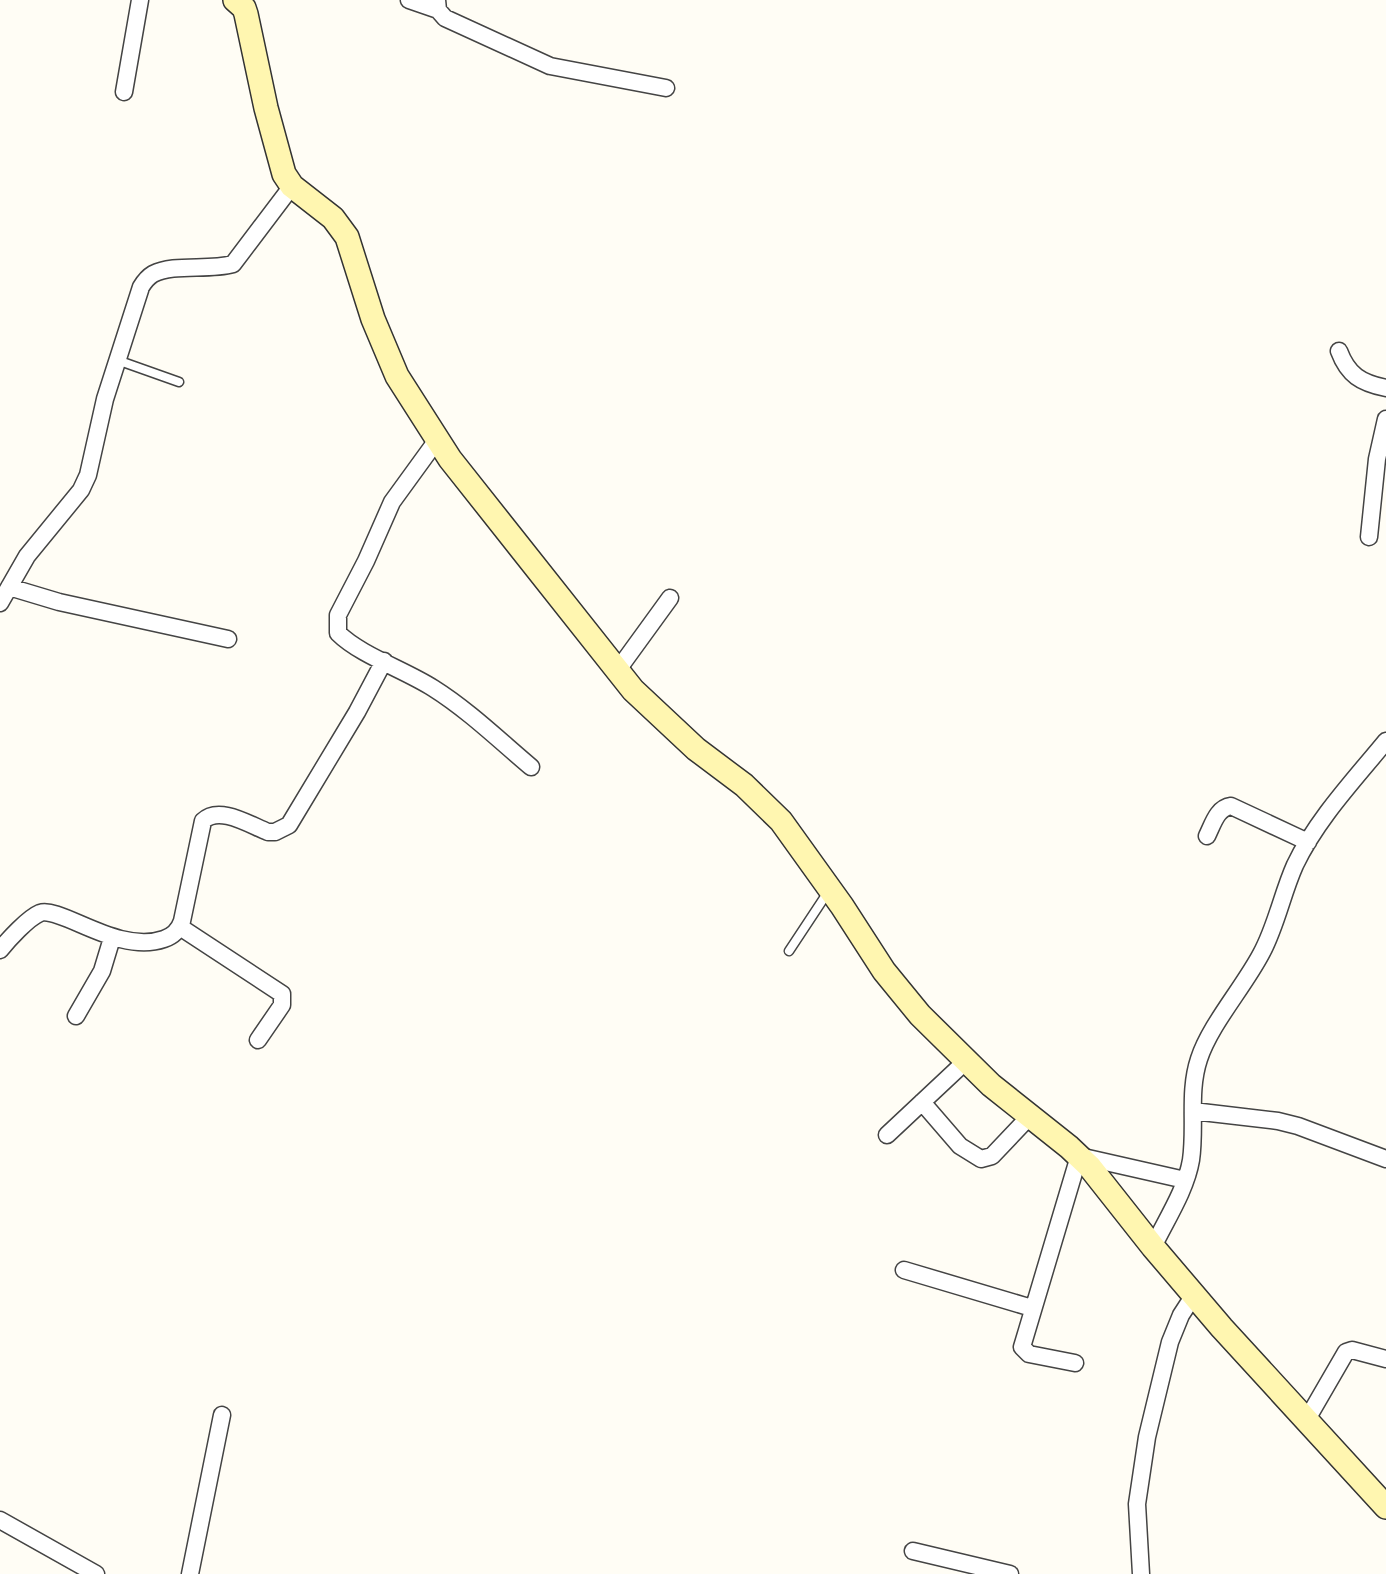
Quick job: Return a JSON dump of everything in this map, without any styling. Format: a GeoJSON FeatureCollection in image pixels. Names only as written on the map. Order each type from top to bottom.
{"type":"FeatureCollection","features":[{"type":"Feature","properties":{"kind":"street"},"geometry":{"type":"LineString","coordinates":[[124,92],[140,0]]}},
{"type":"Feature","properties":{"kind":"street"},"geometry":{"type":"LineString","coordinates":[[236,0],[246,14],[266,108],[284,174],[292,187],[320,206],[347,237],[373,319],[397,376],[437,440],[617,671],[669,726],[764,803],[793,836],[884,971],[920,1015],[991,1085],[1079,1156],[1104,1182],[1153,1247],[1194,1295],[1306,1422],[1386,1507]]}},
{"type":"Feature","properties":{"kind":"street"},"geometry":{"type":"LineString","coordinates":[[409,0],[437,5],[445,18],[550,66],[666,88]]}},
{"type":"Feature","properties":{"kind":"street"},"geometry":{"type":"LineString","coordinates":[[0,603],[33,548],[81,490],[95,449],[105,399],[141,287],[150,275],[163,271],[219,268],[233,264],[292,187]]}},
{"type":"Feature","properties":{"kind":"street"},"geometry":{"type":"LineString","coordinates":[[1339,351],[1345,366],[1353,375],[1386,388]]}},
{"type":"Feature","properties":{"kind":"street"},"geometry":{"type":"LineString","coordinates":[[1368,537],[1377,459],[1386,419]]}},
{"type":"Feature","properties":{"kind":"street"},"geometry":{"type":"LineString","coordinates":[[437,440],[392,502],[338,615],[338,633],[451,700],[531,767]]}},
{"type":"Feature","properties":{"kind":"street"},"geometry":{"type":"LineString","coordinates":[[9,587],[59,602],[228,639]]}},
{"type":"Feature","properties":{"kind":"street"},"geometry":{"type":"LineString","coordinates":[[617,671],[670,598]]}},
{"type":"Feature","properties":{"kind":"street"},"geometry":{"type":"LineString","coordinates":[[0,950],[41,913],[53,914],[112,938],[151,943],[168,938],[180,927],[206,817],[219,814],[268,832],[275,832],[289,825],[357,712],[384,661]]}},
{"type":"Feature","properties":{"kind":"street"},"geometry":{"type":"LineString","coordinates":[[1153,1247],[1185,1180],[1191,1161],[1194,1080],[1206,1040],[1248,978],[1267,943],[1287,884],[1308,842],[1335,803],[1386,741]]}},
{"type":"Feature","properties":{"kind":"street"},"geometry":{"type":"LineString","coordinates":[[1207,836],[1223,807],[1231,806],[1308,842]]}},
{"type":"Feature","properties":{"kind":"street"},"geometry":{"type":"LineString","coordinates":[[180,927],[282,994],[282,1005],[258,1040]]}},
{"type":"Feature","properties":{"kind":"street"},"geometry":{"type":"LineString","coordinates":[[76,1016],[102,971],[112,938]]}},
{"type":"Feature","properties":{"kind":"street"},"geometry":{"type":"LineString","coordinates":[[887,1135],[966,1061]]}},
{"type":"Feature","properties":{"kind":"street"},"geometry":{"type":"LineString","coordinates":[[922,1102],[960,1146],[981,1159],[992,1156],[1030,1116]]}},
{"type":"Feature","properties":{"kind":"street"},"geometry":{"type":"LineString","coordinates":[[1192,1111],[1278,1121],[1386,1159]]}},
{"type":"Feature","properties":{"kind":"street"},"geometry":{"type":"LineString","coordinates":[[1079,1156],[1185,1180]]}},
{"type":"Feature","properties":{"kind":"street"},"geometry":{"type":"LineString","coordinates":[[1075,1363],[1029,1354],[1023,1350],[1022,1344],[1079,1156]]}},
{"type":"Feature","properties":{"kind":"street"},"geometry":{"type":"LineString","coordinates":[[904,1270],[1032,1308]]}},
{"type":"Feature","properties":{"kind":"street"},"geometry":{"type":"LineString","coordinates":[[1141,1574],[1137,1504],[1147,1437],[1170,1342],[1181,1315],[1194,1295]]}},
{"type":"Feature","properties":{"kind":"street"},"geometry":{"type":"LineString","coordinates":[[1306,1422],[1348,1350],[1386,1359]]}},
{"type":"Feature","properties":{"kind":"street"},"geometry":{"type":"LineString","coordinates":[[190,1574],[222,1415]]}},
{"type":"Feature","properties":{"kind":"street"},"geometry":{"type":"LineString","coordinates":[[0,1520],[96,1574]]}},
{"type":"Feature","properties":{"kind":"street"},"geometry":{"type":"LineString","coordinates":[[914,1551],[1010,1574]]}},
{"type":"Feature","properties":{"kind":"lane"},"geometry":{"type":"LineString","coordinates":[[117,360],[179,382]]}},
{"type":"Feature","properties":{"kind":"lane"},"geometry":{"type":"LineString","coordinates":[[789,951],[830,890]]}}]}
